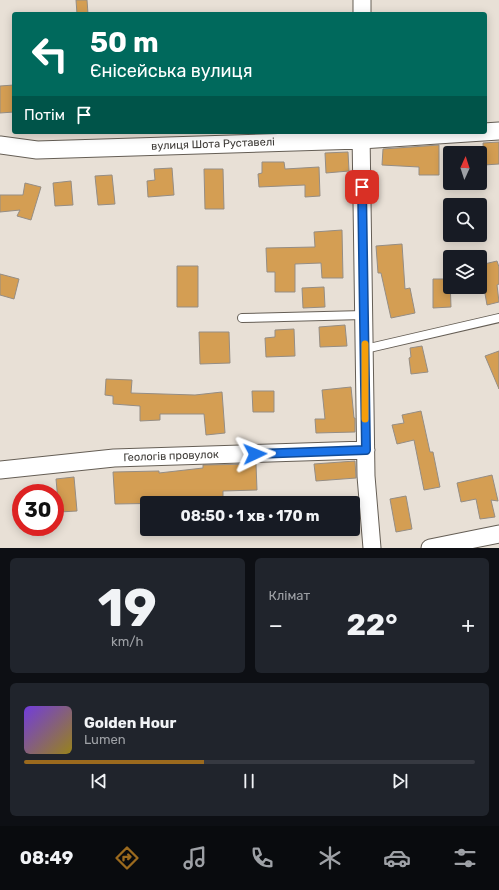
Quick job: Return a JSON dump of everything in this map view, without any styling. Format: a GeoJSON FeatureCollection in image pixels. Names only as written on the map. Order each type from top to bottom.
{"type":"FeatureCollection","features":[{"type":"Feature","properties":{"kind":"street"},"geometry":{"type":"LineString","coordinates":[[362,0],[362,12]]}},
{"type":"Feature","properties":{"kind":"street","name":"вулиця Шота Руставелі"},"geometry":{"type":"LineString","coordinates":[[487,132],[499,132]]}},
{"type":"Feature","properties":{"kind":"street","name":"вулиця Шота Руставелі"},"geometry":{"type":"LineString","coordinates":[[0,145],[37,150],[430,134]]}},
{"type":"Feature","properties":{"kind":"street"},"geometry":{"type":"LineString","coordinates":[[361,136],[366,476],[372,548]]}},
{"type":"Feature","properties":{"kind":"street","name":"Геологів провулок"},"geometry":{"type":"LineString","coordinates":[[0,470],[114,458],[366,450]]}},
{"type":"Feature","properties":{"kind":"street"},"geometry":{"type":"LineString","coordinates":[[430,548],[499,534]]}},
{"type":"Feature","properties":{"kind":"lane"},"geometry":{"type":"LineString","coordinates":[[242,318],[364,315]]}},
{"type":"Feature","properties":{"kind":"lane"},"geometry":{"type":"LineString","coordinates":[[365,348],[499,318]]}},
{"type":"Feature","properties":{"kind":"building"},"geometry":{"type":"Polygon","coordinates":[[[76,0],[87,0],[88,12],[77,12],[76,0]]]}},
{"type":"Feature","properties":{"kind":"building"},"geometry":{"type":"Polygon","coordinates":[[[12,85],[12,112],[0,113],[0,86],[12,85]]]}},
{"type":"Feature","properties":{"kind":"building"},"geometry":{"type":"Polygon","coordinates":[[[499,142],[499,164],[487,165],[487,146],[483,146],[483,143],[499,142]]]}},
{"type":"Feature","properties":{"kind":"building"},"geometry":{"type":"Polygon","coordinates":[[[439,145],[439,175],[419,175],[419,167],[382,165],[383,149],[439,145]]]}},
{"type":"Feature","properties":{"kind":"building"},"geometry":{"type":"Polygon","coordinates":[[[348,152],[349,171],[326,173],[325,153],[348,152]]]}},
{"type":"Feature","properties":{"kind":"building"},"geometry":{"type":"Polygon","coordinates":[[[262,162],[284,162],[285,169],[319,167],[320,196],[305,197],[305,185],[259,187],[258,174],[262,173],[262,162]]]}},
{"type":"Feature","properties":{"kind":"building"},"geometry":{"type":"Polygon","coordinates":[[[172,168],[174,195],[148,197],[147,181],[155,180],[154,169],[172,168]]]}},
{"type":"Feature","properties":{"kind":"building"},"geometry":{"type":"Polygon","coordinates":[[[204,169],[223,169],[224,209],[205,209],[204,169]]]}},
{"type":"Feature","properties":{"kind":"building"},"geometry":{"type":"Polygon","coordinates":[[[112,175],[115,204],[98,205],[95,176],[112,175]]]}},
{"type":"Feature","properties":{"kind":"building"},"geometry":{"type":"Polygon","coordinates":[[[71,181],[73,205],[55,206],[53,183],[71,181]]]}},
{"type":"Feature","properties":{"kind":"building"},"geometry":{"type":"Polygon","coordinates":[[[25,183],[41,187],[31,220],[17,216],[20,210],[0,212],[0,195],[23,195],[25,183]]]}},
{"type":"Feature","properties":{"kind":"building"},"geometry":{"type":"Polygon","coordinates":[[[342,230],[343,278],[322,278],[321,263],[295,264],[295,292],[275,292],[275,272],[267,272],[266,248],[315,247],[314,232],[342,230]]]}},
{"type":"Feature","properties":{"kind":"building"},"geometry":{"type":"Polygon","coordinates":[[[402,244],[405,289],[410,288],[415,313],[391,318],[381,273],[378,273],[376,246],[402,244]]]}},
{"type":"Feature","properties":{"kind":"building"},"geometry":{"type":"Polygon","coordinates":[[[497,261],[499,267],[499,284],[497,285],[499,302],[487,305],[485,294],[487,294],[487,263],[497,261]]]}},
{"type":"Feature","properties":{"kind":"building"},"geometry":{"type":"Polygon","coordinates":[[[177,266],[198,266],[198,307],[177,307],[177,266]]]}},
{"type":"Feature","properties":{"kind":"building"},"geometry":{"type":"Polygon","coordinates":[[[0,274],[19,279],[14,299],[0,295],[0,274]]]}},
{"type":"Feature","properties":{"kind":"building"},"geometry":{"type":"Polygon","coordinates":[[[433,279],[443,279],[443,294],[451,294],[451,307],[433,308],[433,279]]]}},
{"type":"Feature","properties":{"kind":"building"},"geometry":{"type":"Polygon","coordinates":[[[324,287],[325,307],[303,308],[302,288],[324,287]]]}},
{"type":"Feature","properties":{"kind":"building"},"geometry":{"type":"Polygon","coordinates":[[[345,325],[347,346],[320,347],[319,327],[345,325]]]}},
{"type":"Feature","properties":{"kind":"building"},"geometry":{"type":"Polygon","coordinates":[[[294,329],[295,356],[266,357],[265,338],[275,337],[275,330],[294,329]]]}},
{"type":"Feature","properties":{"kind":"building"},"geometry":{"type":"Polygon","coordinates":[[[199,332],[229,332],[230,363],[200,364],[199,332]]]}},
{"type":"Feature","properties":{"kind":"building"},"geometry":{"type":"Polygon","coordinates":[[[422,346],[428,372],[411,374],[409,358],[411,357],[410,348],[422,346]]]}},
{"type":"Feature","properties":{"kind":"building"},"geometry":{"type":"Polygon","coordinates":[[[499,351],[499,389],[485,356],[499,351]]]}},
{"type":"Feature","properties":{"kind":"building"},"geometry":{"type":"Polygon","coordinates":[[[106,379],[132,380],[131,393],[195,395],[222,392],[225,433],[206,435],[204,414],[160,414],[160,420],[140,421],[140,406],[113,404],[113,396],[105,395],[106,379]]]}},
{"type":"Feature","properties":{"kind":"building"},"geometry":{"type":"Polygon","coordinates":[[[351,387],[355,418],[355,432],[316,433],[315,419],[325,419],[322,390],[351,387]]]}},
{"type":"Feature","properties":{"kind":"building"},"geometry":{"type":"Polygon","coordinates":[[[252,391],[274,391],[274,412],[253,412],[252,391]]]}},
{"type":"Feature","properties":{"kind":"building"},"geometry":{"type":"Polygon","coordinates":[[[421,411],[430,452],[433,452],[440,487],[424,490],[414,440],[397,444],[392,425],[404,423],[402,415],[421,411]]]}},
{"type":"Feature","properties":{"kind":"building"},"geometry":{"type":"Polygon","coordinates":[[[355,461],[356,478],[316,481],[314,464],[355,461]]]}},
{"type":"Feature","properties":{"kind":"building"},"geometry":{"type":"Polygon","coordinates":[[[256,464],[257,490],[223,491],[223,496],[140,496],[140,504],[115,504],[113,472],[159,471],[159,473],[203,468],[203,465],[256,464]]]}},
{"type":"Feature","properties":{"kind":"building"},"geometry":{"type":"Polygon","coordinates":[[[492,475],[498,501],[491,500],[495,517],[480,519],[476,499],[461,502],[457,483],[492,475]]]}},
{"type":"Feature","properties":{"kind":"building"},"geometry":{"type":"Polygon","coordinates":[[[74,477],[77,511],[64,512],[64,484],[56,484],[56,479],[74,477]]]}},
{"type":"Feature","properties":{"kind":"building"},"geometry":{"type":"Polygon","coordinates":[[[406,496],[412,529],[396,532],[390,499],[406,496]]]}},
{"type":"Feature","properties":{"kind":"slow traffic"},"geometry":{"type":"LineString","coordinates":[[365,344],[365,419]]}},
{"type":"Feature","properties":{"kind":"route"},"geometry":{"type":"LineString","coordinates":[[255,454],[366,450],[362,187]]}}]}
